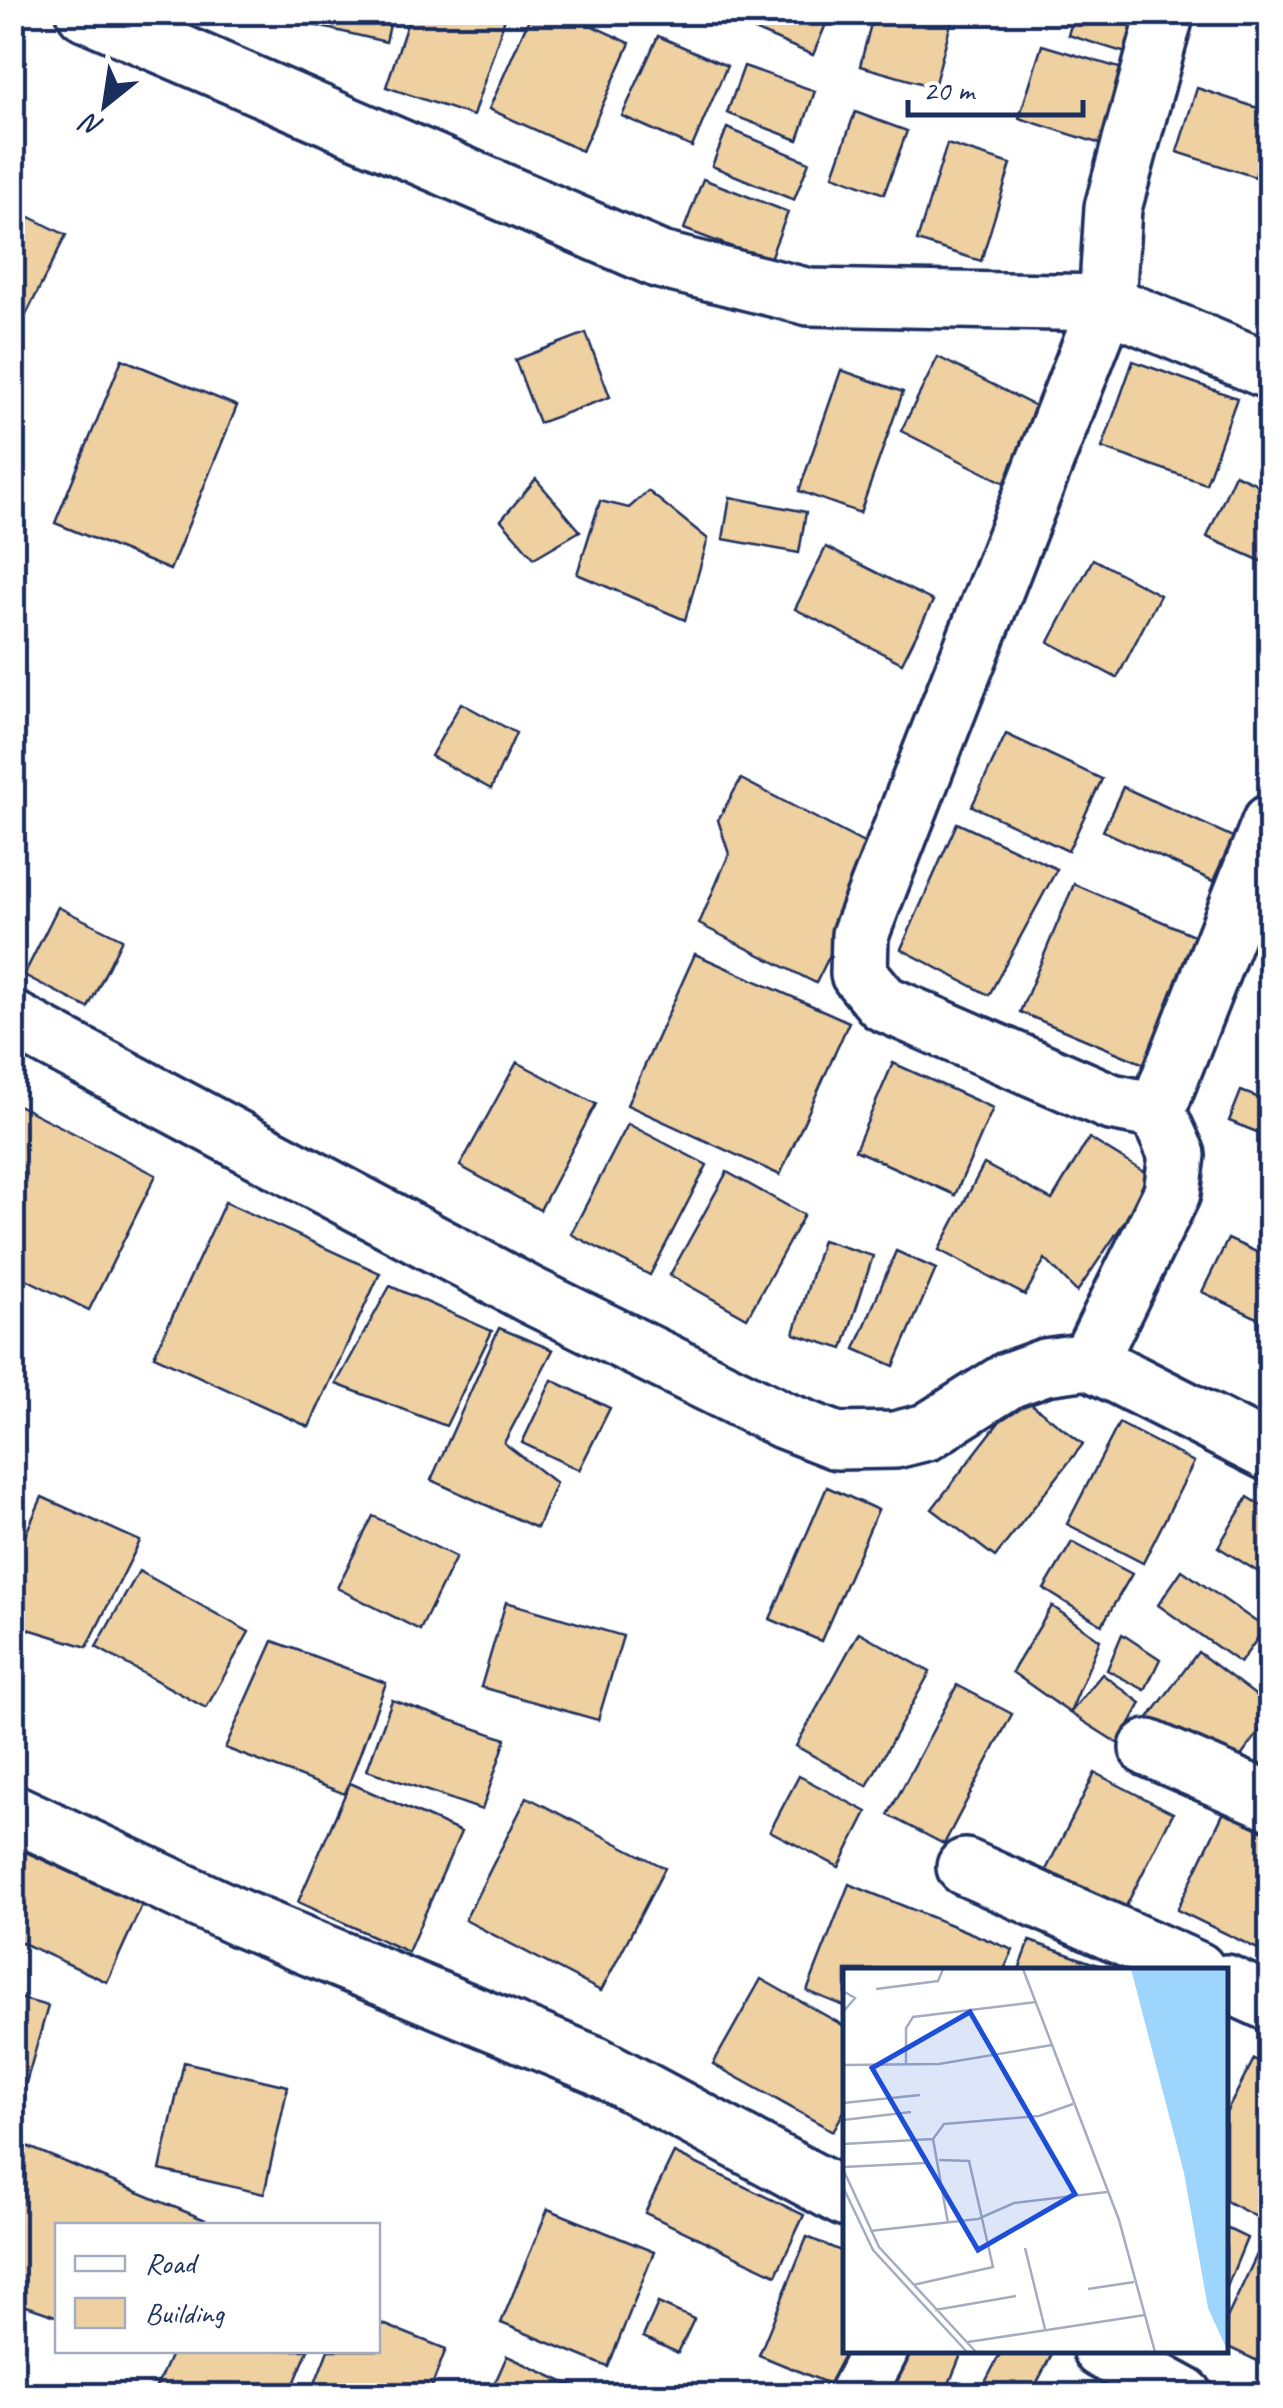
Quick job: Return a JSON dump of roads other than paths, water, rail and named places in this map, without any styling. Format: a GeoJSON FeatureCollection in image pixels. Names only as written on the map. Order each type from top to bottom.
{"type":"FeatureCollection","features":[{"type":"Feature","properties":{"kind":"street"},"geometry":{"type":"LineString","coordinates":[[85,12],[660,260],[809,296],[1107,304],[1270,371]]}},
{"type":"Feature","properties":{"kind":"street"},"geometry":{"type":"LineString","coordinates":[[1157,1112],[1111,1102],[882,1004],[859,974],[860,935],[1107,304],[1114,208],[1166,12]]}},
{"type":"Feature","properties":{"kind":"street"},"geometry":{"type":"LineString","coordinates":[[1088,1361],[1172,1193],[1177,1155],[1157,1112],[1270,823]]}},
{"type":"Feature","properties":{"kind":"street"},"geometry":{"type":"LineString","coordinates":[[12,1018],[530,1295],[783,1420],[836,1441],[895,1440],[928,1432],[1009,1380],[1045,1367],[1088,1361],[1270,1452]]}},
{"type":"Feature","properties":{"kind":"street"},"geometry":{"type":"LineString","coordinates":[[1148,1748],[1270,1801]]}},
{"type":"Feature","properties":{"kind":"street"},"geometry":{"type":"LineString","coordinates":[[12,1812],[238,1918],[596,2066],[843,2197]]}},
{"type":"Feature","properties":{"kind":"street"},"geometry":{"type":"LineString","coordinates":[[965,1867],[1192,1968]]}},
{"type":"Feature","properties":{"kind":"street"},"geometry":{"type":"LineString","coordinates":[[1228,1984],[1270,2003]]}},
{"type":"Feature","properties":{"kind":"street"},"geometry":{"type":"LineString","coordinates":[[856,2396],[878,2353]]}},
{"type":"Feature","properties":{"kind":"street"},"geometry":{"type":"LineString","coordinates":[[1106,2353],[1185,2396]]}}]}
